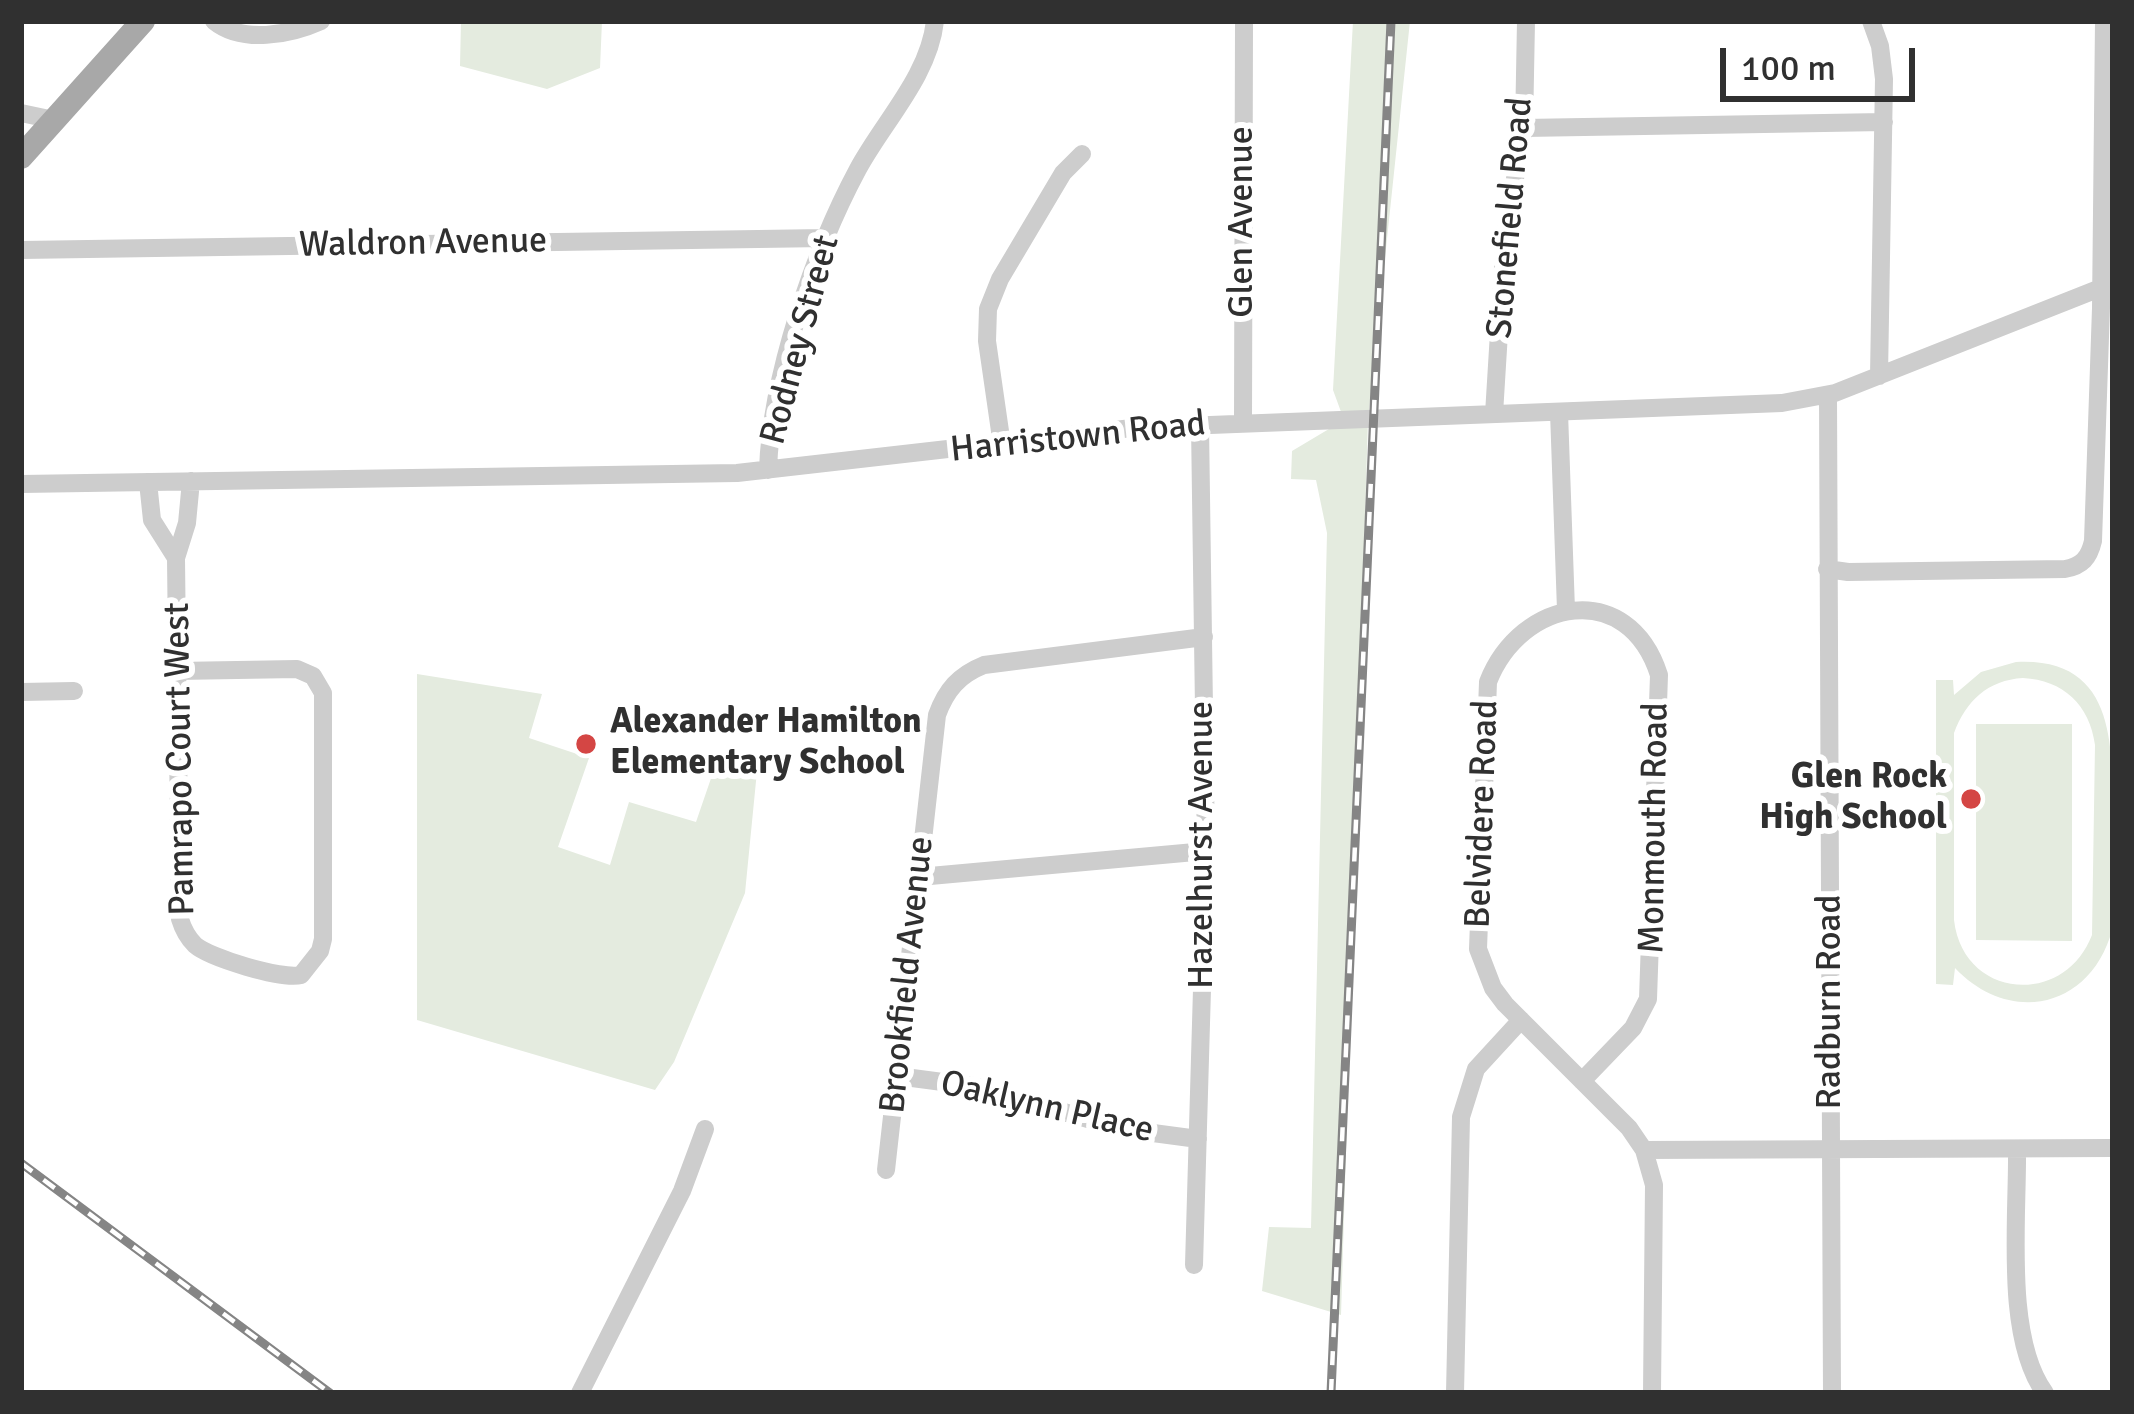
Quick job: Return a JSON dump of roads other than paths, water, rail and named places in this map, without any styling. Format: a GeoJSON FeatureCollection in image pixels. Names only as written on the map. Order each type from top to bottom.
{"type":"FeatureCollection","features":[{"type":"Feature","properties":{"kind":"main road"},"geometry":{"type":"LineString","coordinates":[[21,157],[143,21]]}},
{"type":"Feature","properties":{"kind":"street"},"geometry":{"type":"LineString","coordinates":[[214,21],[224,30],[249,35],[321,21]]}},
{"type":"Feature","properties":{"kind":"street","name":"Rodney Street"},"geometry":{"type":"LineString","coordinates":[[768,470],[783,374],[825,238],[861,164],[925,60],[935,21]]}},
{"type":"Feature","properties":{"kind":"street","name":"Glen Avenue"},"geometry":{"type":"LineString","coordinates":[[1243,422],[1244,21]]}},
{"type":"Feature","properties":{"kind":"street","name":"Stonefield Road"},"geometry":{"type":"LineString","coordinates":[[1494,414],[1505,235],[1524,128],[1526,21]]}},
{"type":"Feature","properties":{"kind":"street"},"geometry":{"type":"LineString","coordinates":[[1871,21],[1880,46],[1884,122],[1879,376]]}},
{"type":"Feature","properties":{"kind":"street"},"geometry":{"type":"LineString","coordinates":[[1827,568],[1848,572],[2065,569],[2083,562],[2093,542],[2107,285],[2104,21]]}},
{"type":"Feature","properties":{"kind":"street"},"geometry":{"type":"LineString","coordinates":[[21,113],[54,120]]}},
{"type":"Feature","properties":{"kind":"street"},"geometry":{"type":"LineString","coordinates":[[1524,128],[1884,122]]}},
{"type":"Feature","properties":{"kind":"street"},"geometry":{"type":"LineString","coordinates":[[1002,446],[986,340],[988,309],[1000,279],[1063,172],[1082,154]]}},
{"type":"Feature","properties":{"kind":"street","name":"Waldron Avenue"},"geometry":{"type":"LineString","coordinates":[[21,250],[825,238]]}},
{"type":"Feature","properties":{"kind":"street","name":"Harristown Road"},"geometry":{"type":"LineString","coordinates":[[21,484],[666,476],[1002,446],[1132,428],[1782,403],[1828,395],[2107,285]]}},
{"type":"Feature","properties":{"kind":"street","name":"Radburn Road"},"geometry":{"type":"LineString","coordinates":[[1828,395],[1832,1393]]}},
{"type":"Feature","properties":{"kind":"street"},"geometry":{"type":"LineString","coordinates":[[1559,412],[1567,610]]}},
{"type":"Feature","properties":{"kind":"street","name":"Hazelhurst Avenue"},"geometry":{"type":"LineString","coordinates":[[1193,1265],[1206,851],[1200,424]]}},
{"type":"Feature","properties":{"kind":"street","name":"Pamrapo Court West"},"geometry":{"type":"LineString","coordinates":[[148,482],[152,520],[176,558],[177,670],[183,930],[204,951],[283,976],[301,975],[323,939],[323,693],[313,676],[297,669],[177,670]]}},
{"type":"Feature","properties":{"kind":"street"},"geometry":{"type":"LineString","coordinates":[[176,558],[187,523],[191,482]]}},
{"type":"Feature","properties":{"kind":"street","name":"Belvidere Road"},"geometry":{"type":"LineString","coordinates":[[1567,610],[1516,636],[1495,664],[1485,699],[1478,949],[1493,988],[1629,1128],[1644,1150]]}},
{"type":"Feature","properties":{"kind":"street","name":"Monmouth Road"},"geometry":{"type":"LineString","coordinates":[[1567,610],[1594,611],[1626,625],[1647,646],[1659,675],[1648,999],[1633,1028],[1582,1081]]}},
{"type":"Feature","properties":{"kind":"street","name":"Brookfield Avenue"},"geometry":{"type":"LineString","coordinates":[[886,1170],[938,715],[949,690],[984,665],[1204,637]]}},
{"type":"Feature","properties":{"kind":"street"},"geometry":{"type":"LineString","coordinates":[[21,692],[74,691]]}},
{"type":"Feature","properties":{"kind":"street"},"geometry":{"type":"LineString","coordinates":[[919,877],[1206,851]]}},
{"type":"Feature","properties":{"kind":"street"},"geometry":{"type":"LineString","coordinates":[[1455,1393],[1461,1117],[1476,1069],[1521,1019]]}},
{"type":"Feature","properties":{"kind":"street","name":"Oaklynn Place"},"geometry":{"type":"LineString","coordinates":[[897,1076],[973,1086],[1123,1129],[1198,1139]]}},
{"type":"Feature","properties":{"kind":"street"},"geometry":{"type":"LineString","coordinates":[[580,1393],[682,1190],[705,1129]]}},
{"type":"Feature","properties":{"kind":"street"},"geometry":{"type":"LineString","coordinates":[[1652,1393],[1654,1185],[1644,1150],[2113,1148]]}},
{"type":"Feature","properties":{"kind":"street"},"geometry":{"type":"LineString","coordinates":[[2017,1149],[2018,1319],[2028,1363],[2045,1393]]}},
{"type":"Feature","properties":{"kind":"railway"},"geometry":{"type":"LineString","coordinates":[[1331,1393],[1391,21]]}},
{"type":"Feature","properties":{"kind":"railway"},"geometry":{"type":"LineString","coordinates":[[21,1163],[330,1393]]}},
{"type":"Feature","properties":{"kind":"place","name":"Alexander Hamilton Elementary School"},"geometry":{"type":"Point","coordinates":[586,744]}},
{"type":"Feature","properties":{"kind":"place","name":"Glen Rock High School"},"geometry":{"type":"Point","coordinates":[1971,799]}}]}
